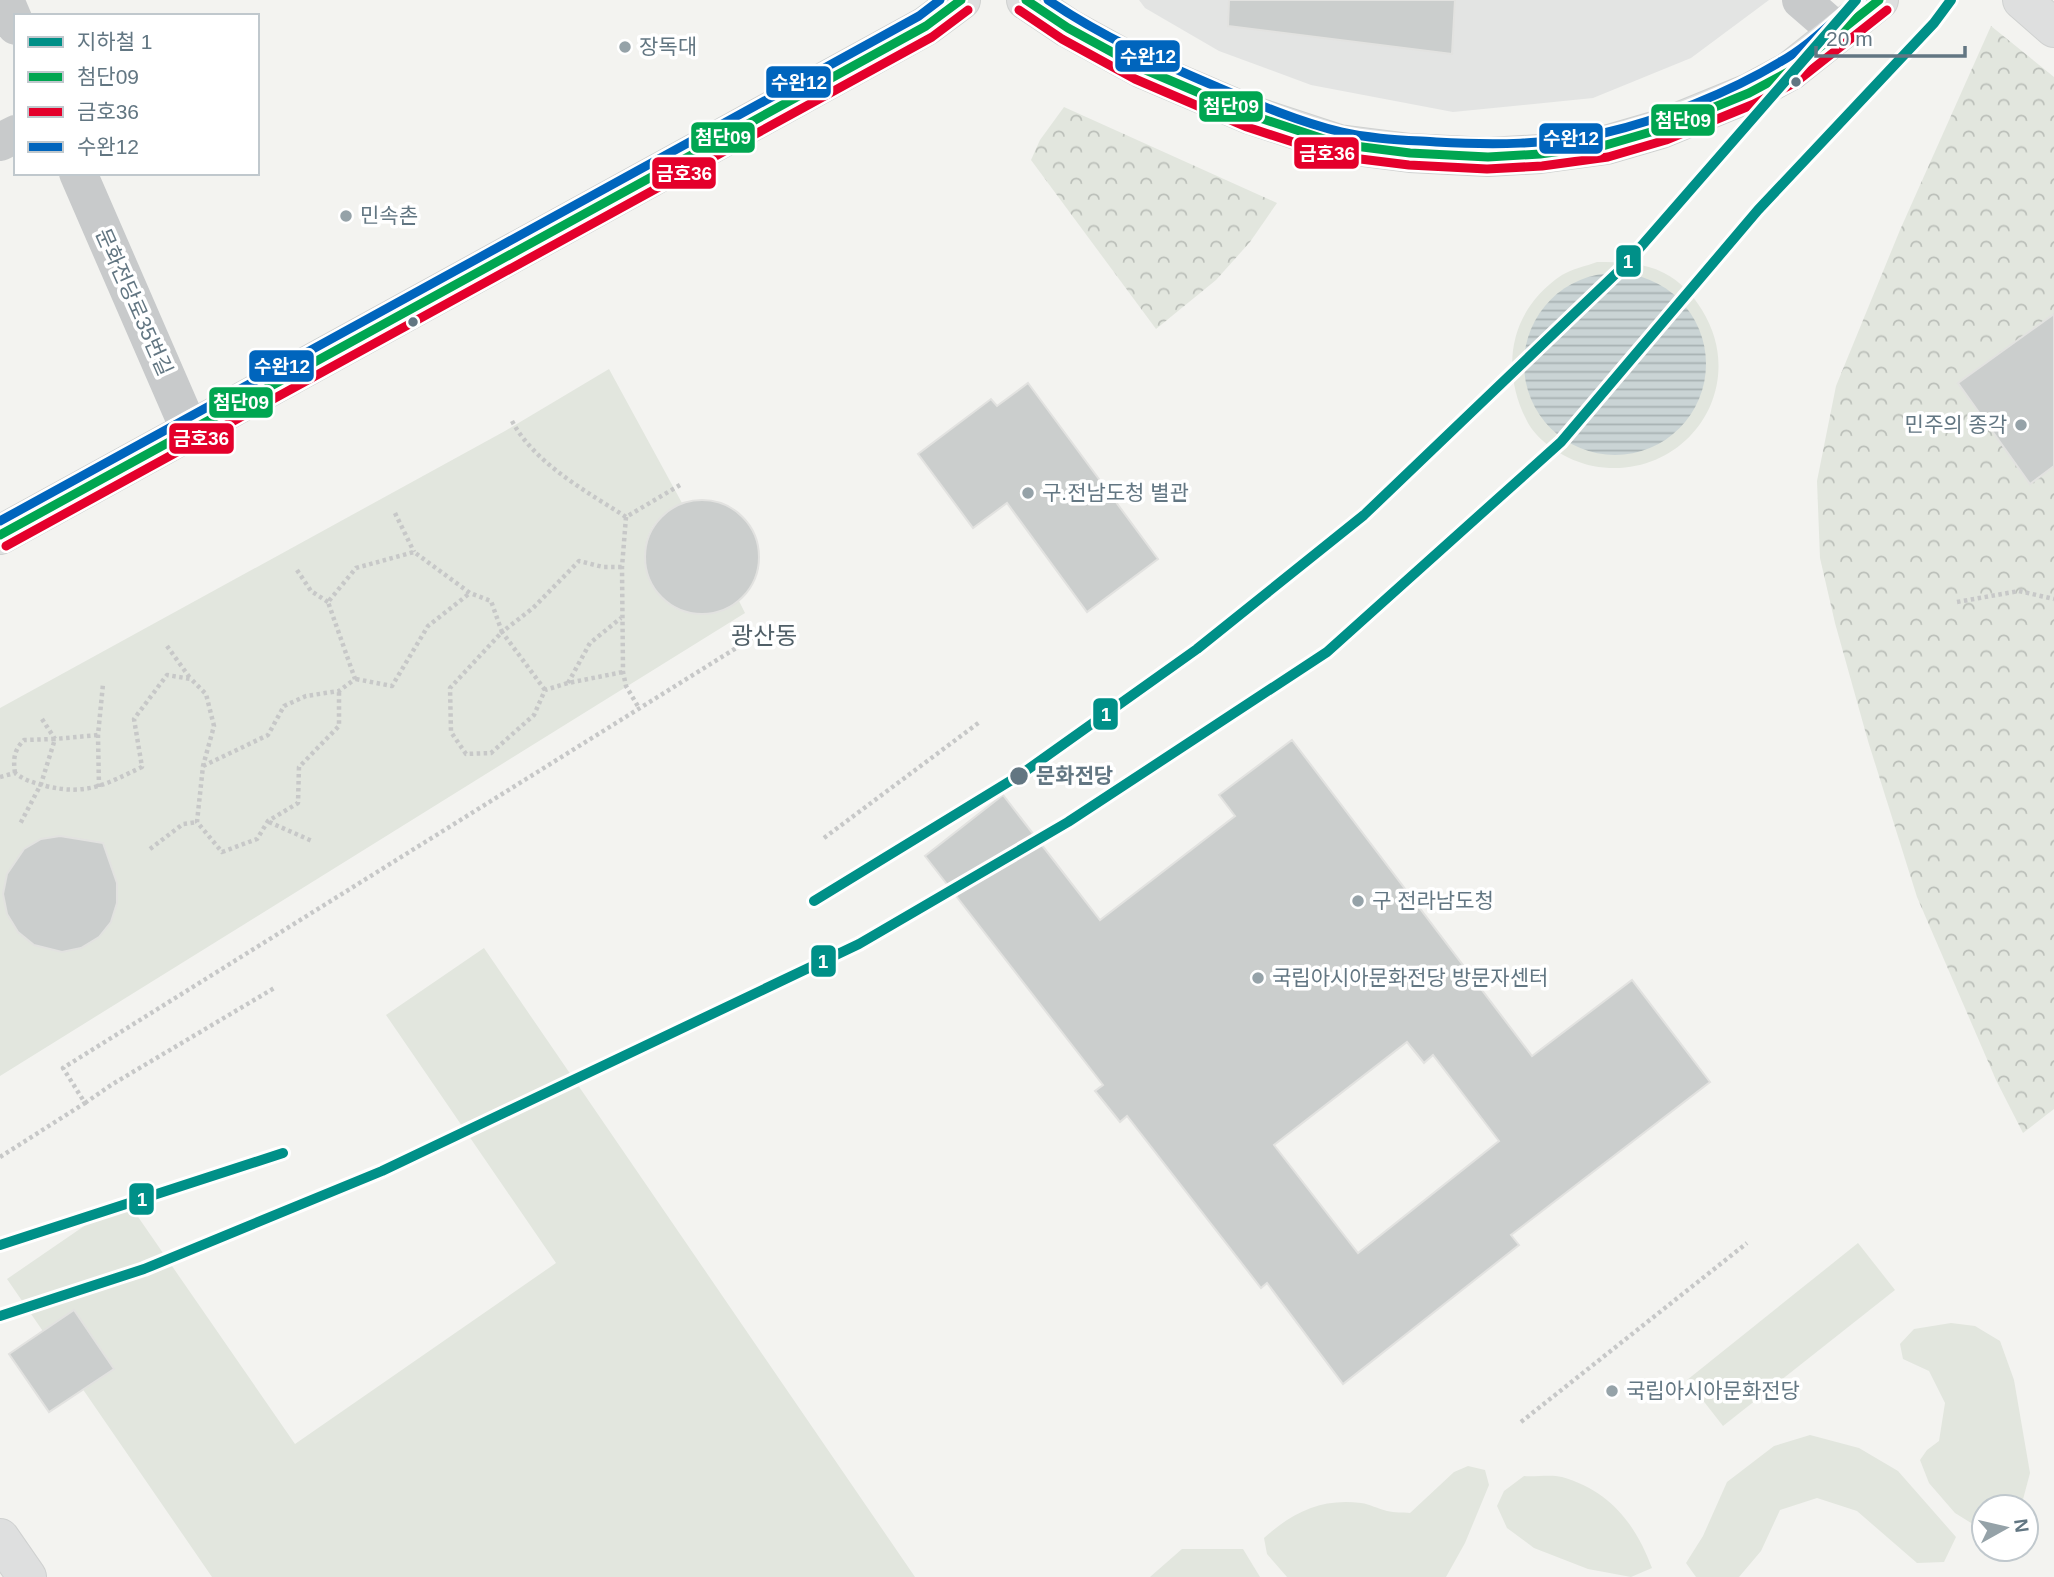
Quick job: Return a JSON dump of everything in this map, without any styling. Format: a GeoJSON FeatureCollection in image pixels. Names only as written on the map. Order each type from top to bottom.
{"type":"FeatureCollection","features":[{"type":"Feature","properties":{"kind":"street"},"geometry":{"type":"LineString","coordinates":[[5,0],[14,21]]}},
{"type":"Feature","properties":{"kind":"street"},"geometry":{"type":"LineString","coordinates":[[0,535],[914,32],[961,0]]}},
{"type":"Feature","properties":{"kind":"street"},"geometry":{"type":"LineString","coordinates":[[1026,0],[1068,28],[1142,68],[1251,115],[1339,144],[1410,153],[1488,157],[1540,155],[1606,145],[1661,128],[1749,93],[1790,71],[1879,0]]}},
{"type":"Feature","properties":{"kind":"street"},"geometry":{"type":"LineString","coordinates":[[1801,0],[1838,32]]}},
{"type":"Feature","properties":{"kind":"street"},"geometry":{"type":"LineString","coordinates":[[2022,0],[2054,28]]}},
{"type":"Feature","properties":{"kind":"street","name":"문화전당로35번길"},"geometry":{"type":"LineString","coordinates":[[79,175],[190,431]]}},
{"type":"Feature","properties":{"kind":"street"},"geometry":{"type":"LineString","coordinates":[[0,1538],[27,1577]]}},
{"type":"Feature","properties":{"kind":"path"},"geometry":{"type":"LineString","coordinates":[[512,421],[522,439],[546,461],[626,517]]}},
{"type":"Feature","properties":{"kind":"path"},"geometry":{"type":"LineString","coordinates":[[626,517],[680,485]]}},
{"type":"Feature","properties":{"kind":"path"},"geometry":{"type":"LineString","coordinates":[[395,513],[414,552],[470,593],[491,601],[502,632],[545,690]]}},
{"type":"Feature","properties":{"kind":"path"},"geometry":{"type":"LineString","coordinates":[[626,517],[621,618],[623,672],[626,686],[639,709]]}},
{"type":"Feature","properties":{"kind":"path"},"geometry":{"type":"LineString","coordinates":[[328,602],[356,568],[414,552]]}},
{"type":"Feature","properties":{"kind":"path"},"geometry":{"type":"LineString","coordinates":[[622,567],[603,567],[579,561],[533,608],[502,632],[450,688],[451,732],[466,754],[491,753],[534,715],[545,690],[623,672]]}},
{"type":"Feature","properties":{"kind":"path"},"geometry":{"type":"LineString","coordinates":[[297,570],[311,591],[328,602],[355,679]]}},
{"type":"Feature","properties":{"kind":"path"},"geometry":{"type":"LineString","coordinates":[[1957,602],[2019,591],[2054,599]]}},
{"type":"Feature","properties":{"kind":"path"},"geometry":{"type":"LineString","coordinates":[[203,766],[268,735],[284,706],[306,696],[339,691],[355,679],[392,685],[428,626],[470,593]]}},
{"type":"Feature","properties":{"kind":"path"},"geometry":{"type":"LineString","coordinates":[[568,683],[590,643],[621,618]]}},
{"type":"Feature","properties":{"kind":"path"},"geometry":{"type":"LineString","coordinates":[[85,1103],[63,1068],[765,631]]}},
{"type":"Feature","properties":{"kind":"path"},"geometry":{"type":"LineString","coordinates":[[167,646],[191,679],[206,694],[214,726],[203,766],[197,822],[222,852],[257,839],[268,821],[298,803],[299,767],[339,726],[339,691]]}},
{"type":"Feature","properties":{"kind":"path"},"geometry":{"type":"LineString","coordinates":[[98,735],[23,740],[17,747],[13,760],[15,773],[22,779],[41,785],[65,791],[82,791],[99,787],[142,767],[134,719],[167,675],[191,679]]}},
{"type":"Feature","properties":{"kind":"path"},"geometry":{"type":"LineString","coordinates":[[99,787],[98,735],[103,684]]}},
{"type":"Feature","properties":{"kind":"path"},"geometry":{"type":"LineString","coordinates":[[20,824],[41,785],[55,739],[42,719]]}},
{"type":"Feature","properties":{"kind":"path"},"geometry":{"type":"LineString","coordinates":[[824,838],[981,721]]}},
{"type":"Feature","properties":{"kind":"path"},"geometry":{"type":"LineString","coordinates":[[0,777],[15,773]]}},
{"type":"Feature","properties":{"kind":"path"},"geometry":{"type":"LineString","coordinates":[[268,821],[312,841]]}},
{"type":"Feature","properties":{"kind":"path"},"geometry":{"type":"LineString","coordinates":[[150,849],[183,824],[197,822]]}},
{"type":"Feature","properties":{"kind":"path"},"geometry":{"type":"LineString","coordinates":[[0,1157],[110,1085],[276,987]]}},
{"type":"Feature","properties":{"kind":"path"},"geometry":{"type":"LineString","coordinates":[[1521,1422],[1747,1243]]}},
{"type":"Feature","properties":{"kind":"shaded area"},"geometry":{"type":"Polygon","coordinates":[[[1139,0],[1769,0],[1691,58],[1593,98],[1453,112],[1311,85],[1219,51],[1145,8],[1139,0]]]}},
{"type":"Feature","properties":{"kind":"shaded area"},"geometry":{"type":"Polygon","coordinates":[[[1615,273],[1650,280],[1679,300],[1699,329],[1706,364],[1699,399],[1679,428],[1650,448],[1615,455],[1580,448],[1551,428],[1531,399],[1524,364],[1531,329],[1551,300],[1580,280],[1615,273]]]}},
{"type":"Feature","properties":{"kind":"green space"},"geometry":{"type":"Polygon","coordinates":[[[1991,26],[2054,77],[2054,1109],[2023,1133],[1996,1080],[1917,897],[1868,741],[1835,623],[1820,558],[1817,481],[1836,386],[1900,230],[1991,26]]]}},
{"type":"Feature","properties":{"kind":"green space"},"geometry":{"type":"Polygon","coordinates":[[[1064,107],[1277,203],[1250,242],[1216,280],[1156,329],[1031,160],[1040,140],[1064,107]]]}},
{"type":"Feature","properties":{"kind":"green space"},"geometry":{"type":"Polygon","coordinates":[[[1597,262],[1640,265],[1670,276],[1686,289],[1698,304],[1715,340],[1718,370],[1713,399],[1700,424],[1680,445],[1655,460],[1626,467],[1583,464],[1545,443],[1526,419],[1513,378],[1515,339],[1531,304],[1545,288],[1562,275],[1597,262]]]}},
{"type":"Feature","properties":{"kind":"green space"},"geometry":{"type":"Polygon","coordinates":[[[609,369],[682,503],[659,519],[647,540],[646,569],[652,583],[670,605],[683,612],[709,614],[739,601],[745,613],[0,1076],[0,708],[505,431],[609,369]]]}},
{"type":"Feature","properties":{"kind":"green space"},"geometry":{"type":"Polygon","coordinates":[[[484,948],[915,1577],[212,1577],[7,1279],[125,1198],[295,1444],[556,1263],[386,1015],[484,948]]]}},
{"type":"Feature","properties":{"kind":"green space"},"geometry":{"type":"Polygon","coordinates":[[[1858,1243],[1895,1290],[1723,1426],[1687,1380],[1858,1243]]]}},
{"type":"Feature","properties":{"kind":"green space"},"geometry":{"type":"Polygon","coordinates":[[[1951,1323],[1975,1326],[2000,1341],[2014,1380],[2030,1473],[2025,1493],[1970,1493],[1970,1522],[1955,1513],[1929,1483],[1920,1460],[1927,1450],[1939,1441],[1945,1403],[1929,1371],[1903,1359],[1900,1344],[1914,1329],[1951,1323]]]}},
{"type":"Feature","properties":{"kind":"green space"},"geometry":{"type":"Polygon","coordinates":[[[1810,1435],[1859,1448],[1898,1471],[1956,1537],[1944,1562],[1917,1563],[1857,1511],[1817,1498],[1780,1510],[1761,1551],[1739,1577],[1696,1577],[1686,1563],[1703,1536],[1727,1482],[1774,1446],[1810,1435]]]}},
{"type":"Feature","properties":{"kind":"green space"},"geometry":{"type":"Polygon","coordinates":[[[1468,1466],[1485,1470],[1489,1485],[1465,1543],[1446,1577],[1287,1577],[1267,1554],[1264,1538],[1297,1514],[1321,1505],[1347,1502],[1390,1512],[1410,1513],[1454,1472],[1468,1466]]]}},
{"type":"Feature","properties":{"kind":"green space"},"geometry":{"type":"Polygon","coordinates":[[[1524,1476],[1562,1477],[1579,1483],[1607,1500],[1629,1523],[1652,1568],[1631,1577],[1588,1569],[1534,1548],[1507,1528],[1497,1506],[1504,1491],[1524,1476]]]}},
{"type":"Feature","properties":{"kind":"green space"},"geometry":{"type":"Polygon","coordinates":[[[1182,1549],[1243,1549],[1260,1577],[1150,1577],[1182,1549]]]}},
{"type":"Feature","properties":{"kind":"building"},"geometry":{"type":"Polygon","coordinates":[[[1229,0],[1455,0],[1452,54],[1228,26],[1229,0]]]}},
{"type":"Feature","properties":{"kind":"building","name":"민주의 종각"},"geometry":{"type":"Polygon","coordinates":[[[2054,314],[2054,466],[2030,484],[1958,383],[2054,314]]]}},
{"type":"Feature","properties":{"kind":"building","name":"구.전남도청 별관"},"geometry":{"type":"Polygon","coordinates":[[[1028,383],[1158,559],[1087,612],[1007,503],[973,528],[918,454],[991,399],[997,406],[1028,383]]]}},
{"type":"Feature","properties":{"kind":"building"},"geometry":{"type":"Polygon","coordinates":[[[702,500],[724,504],[742,517],[755,535],[759,557],[755,579],[742,597],[724,610],[702,614],[680,610],[662,597],[649,579],[645,557],[649,535],[662,517],[680,504],[702,500]]]}},
{"type":"Feature","properties":{"kind":"building"},"geometry":{"type":"Polygon","coordinates":[[[1292,740],[1532,1056],[1632,980],[1710,1082],[1511,1235],[1519,1245],[1343,1384],[1267,1283],[1261,1288],[1127,1116],[1120,1122],[1095,1091],[1103,1085],[925,856],[1003,795],[1100,920],[1235,816],[1219,795],[1292,740]],[[1407,1042],[1274,1145],[1358,1253],[1499,1141],[1433,1055],[1424,1063],[1407,1042]]]}},
{"type":"Feature","properties":{"kind":"building"},"geometry":{"type":"Polygon","coordinates":[[[60,836],[103,843],[117,883],[117,903],[111,922],[99,937],[81,948],[62,952],[34,945],[18,932],[7,914],[3,894],[7,874],[24,849],[41,839],[60,836]]]}},
{"type":"Feature","properties":{"kind":"building"},"geometry":{"type":"Polygon","coordinates":[[[74,1310],[114,1369],[49,1412],[9,1354],[74,1310]]]}},
{"type":"Feature","properties":{"kind":"metro line","name":"1"},"geometry":{"type":"LineString","coordinates":[[814,901],[1020,775],[1197,649],[1364,515],[1624,266],[1856,0]]}},
{"type":"Feature","properties":{"kind":"metro line","name":"1"},"geometry":{"type":"LineString","coordinates":[[0,1316],[144,1269],[382,1171],[859,944],[1068,822],[1327,652],[1561,442],[1758,210],[1934,23],[1951,0]]}},
{"type":"Feature","properties":{"kind":"metro line","name":"1"},"geometry":{"type":"LineString","coordinates":[[0,1245],[283,1153]]}},
{"type":"Feature","properties":{"kind":"transit line","name":"수완12"},"geometry":{"type":"LineString","coordinates":[[0,521],[919,16],[940,0]]}},
{"type":"Feature","properties":{"kind":"transit line","name":"첨단09"},"geometry":{"type":"LineString","coordinates":[[0,535],[926,26],[961,0]]}},
{"type":"Feature","properties":{"kind":"transit line","name":"첨단09"},"geometry":{"type":"LineString","coordinates":[[1026,0],[1068,28],[1141,68],[1251,115],[1339,144],[1410,153],[1488,157],[1540,154],[1606,145],[1661,129],[1749,93],[1790,71],[1879,0]]}},
{"type":"Feature","properties":{"kind":"transit line","name":"수완12"},"geometry":{"type":"LineString","coordinates":[[1048,0],[1109,37],[1152,58],[1247,100],[1310,123],[1376,138],[1499,144],[1562,140],[1604,133],[1649,121],[1695,104],[1791,56],[1859,0]]}},
{"type":"Feature","properties":{"kind":"transit line","name":"금호36"},"geometry":{"type":"LineString","coordinates":[[6,546],[932,37],[968,10]]}},
{"type":"Feature","properties":{"kind":"transit line","name":"금호36"},"geometry":{"type":"LineString","coordinates":[[1019,10],[1062,39],[1135,79],[1247,127],[1336,156],[1409,165],[1487,169],[1542,166],[1608,157],[1666,140],[1754,104],[1796,82],[1887,10]]}},
{"type":"Feature","properties":{"kind":"place","name":"장독대"},"geometry":{"type":"Point","coordinates":[625,47]}},
{"type":"Feature","properties":{"kind":"place","name":"민속촌"},"geometry":{"type":"Point","coordinates":[346,216]}},
{"type":"Feature","properties":{"kind":"place","name":"민주의 종각"},"geometry":{"type":"Point","coordinates":[2021,425]}},
{"type":"Feature","properties":{"kind":"place","name":"구.전남도청 별관"},"geometry":{"type":"Point","coordinates":[1028,493]}},
{"type":"Feature","properties":{"kind":"place","name":"문화전당"},"geometry":{"type":"Point","coordinates":[1019,776]}},
{"type":"Feature","properties":{"kind":"place","name":"구 전라남도청"},"geometry":{"type":"Point","coordinates":[1358,901]}},
{"type":"Feature","properties":{"kind":"place","name":"국립아시아문화전당 방문자센터"},"geometry":{"type":"Point","coordinates":[1258,978]}},
{"type":"Feature","properties":{"kind":"place","name":"국립아시아문화전당"},"geometry":{"type":"Point","coordinates":[1612,1391]}},
{"type":"Feature","properties":{"kind":"district","name":"광산동"},"geometry":{"type":"Point","coordinates":[764,636]}}]}
